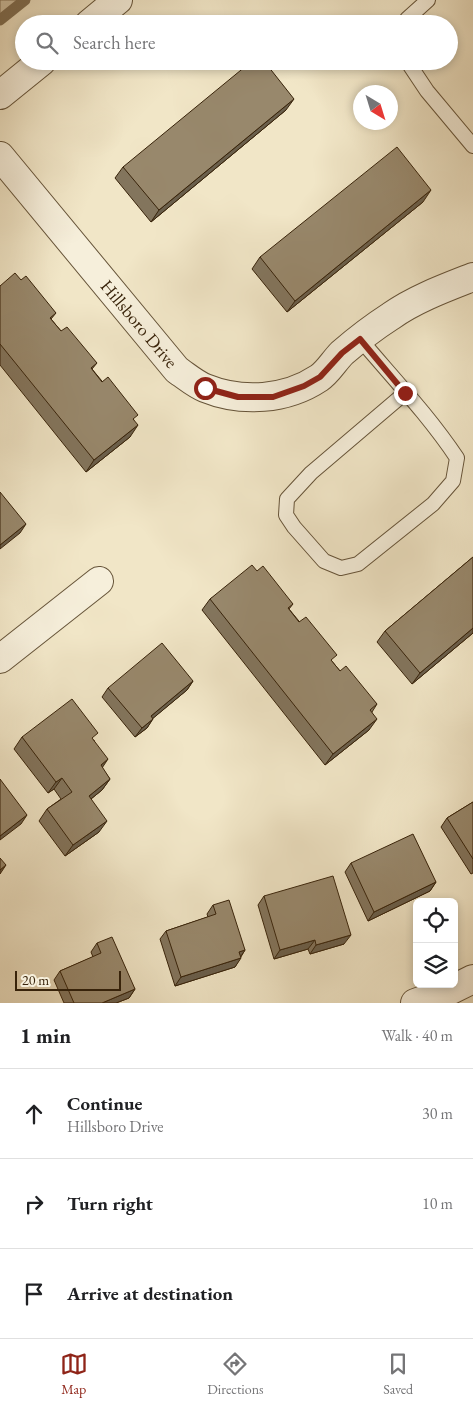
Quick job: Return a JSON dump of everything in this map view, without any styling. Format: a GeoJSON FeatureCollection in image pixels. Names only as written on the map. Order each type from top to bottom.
{"type":"FeatureCollection","features":[{"type":"Feature","properties":{"kind":"street"},"geometry":{"type":"LineString","coordinates":[[100,15],[118,0]]}},
{"type":"Feature","properties":{"kind":"street"},"geometry":{"type":"LineString","coordinates":[[0,95],[31,70]]}},
{"type":"Feature","properties":{"kind":"street","name":"Hillsboro Drive"},"geometry":{"type":"LineString","coordinates":[[0,156],[176,370],[205,388],[238,397],[273,397],[304,386],[320,377],[342,353],[392,315],[448,286],[473,277]]}},
{"type":"Feature","properties":{"kind":"street"},"geometry":{"type":"LineString","coordinates":[[0,659],[99,581]]}},
{"type":"Feature","properties":{"kind":"street"},"geometry":{"type":"LineString","coordinates":[[415,1003],[451,990],[473,979]]}},
{"type":"Feature","properties":{"kind":"lane"},"geometry":{"type":"LineString","coordinates":[[411,15],[428,0]]}},
{"type":"Feature","properties":{"kind":"lane"},"geometry":{"type":"LineString","coordinates":[[413,70],[427,90],[473,146]]}},
{"type":"Feature","properties":{"kind":"lane"},"geometry":{"type":"LineString","coordinates":[[360,339],[446,441],[457,458],[453,481],[433,504],[358,564],[341,568],[324,561],[286,515],[287,499],[311,473],[405,393]]}},
{"type":"Feature","properties":{"kind":"shaded area"},"geometry":{"type":"Polygon","coordinates":[[[0,0],[25,0],[0,20],[0,0]]]}},
{"type":"Feature","properties":{"kind":"building"},"geometry":{"type":"Polygon","coordinates":[[[241,70],[271,70],[294,99],[159,210],[123,167],[241,70]]]}},
{"type":"Feature","properties":{"kind":"building"},"geometry":{"type":"Polygon","coordinates":[[[397,147],[431,190],[295,301],[260,257],[397,147]]]}},
{"type":"Feature","properties":{"kind":"building"},"geometry":{"type":"Polygon","coordinates":[[[15,273],[21,280],[26,276],[56,313],[50,318],[61,331],[67,327],[97,363],[91,368],[102,382],[108,377],[138,415],[133,419],[138,425],[94,460],[0,344],[0,286],[15,273]]]}},
{"type":"Feature","properties":{"kind":"building"},"geometry":{"type":"Polygon","coordinates":[[[0,492],[26,524],[0,545],[0,492]]]}},
{"type":"Feature","properties":{"kind":"building"},"geometry":{"type":"Polygon","coordinates":[[[473,557],[473,628],[420,673],[385,631],[473,557]]]}},
{"type":"Feature","properties":{"kind":"building"},"geometry":{"type":"Polygon","coordinates":[[[252,565],[257,571],[263,566],[293,604],[288,608],[299,622],[306,617],[337,655],[331,660],[340,671],[346,666],[377,704],[370,710],[377,719],[333,754],[210,599],[252,565]]]}},
{"type":"Feature","properties":{"kind":"building"},"geometry":{"type":"Polygon","coordinates":[[[162,643],[193,681],[151,716],[153,719],[142,728],[108,688],[162,643]]]}},
{"type":"Feature","properties":{"kind":"building"},"geometry":{"type":"Polygon","coordinates":[[[72,699],[98,733],[92,738],[108,759],[101,765],[110,779],[89,796],[107,821],[73,845],[47,809],[72,792],[62,778],[56,782],[22,737],[72,699]]]}},
{"type":"Feature","properties":{"kind":"building"},"geometry":{"type":"Polygon","coordinates":[[[0,779],[27,815],[0,836],[0,779]]]}},
{"type":"Feature","properties":{"kind":"building"},"geometry":{"type":"Polygon","coordinates":[[[473,802],[473,859],[447,818],[473,802]]]}},
{"type":"Feature","properties":{"kind":"building"},"geometry":{"type":"Polygon","coordinates":[[[413,834],[436,882],[374,912],[351,863],[413,834]]]}},
{"type":"Feature","properties":{"kind":"building"},"geometry":{"type":"Polygon","coordinates":[[[0,858],[6,865],[0,870],[0,858]]]}},
{"type":"Feature","properties":{"kind":"building"},"geometry":{"type":"Polygon","coordinates":[[[333,876],[351,935],[316,945],[315,940],[280,950],[264,896],[333,876]]]}},
{"type":"Feature","properties":{"kind":"building"},"geometry":{"type":"Polygon","coordinates":[[[229,900],[245,950],[239,952],[241,958],[181,977],[166,931],[216,914],[213,905],[229,900]]]}},
{"type":"Feature","properties":{"kind":"building"},"geometry":{"type":"Polygon","coordinates":[[[112,937],[135,989],[102,1003],[74,1003],[60,971],[101,953],[97,943],[112,937]]]}},
{"type":"Feature","properties":{"kind":"waterway"},"geometry":{"type":"LineString","coordinates":[[0,20],[25,0]]}},
{"type":"Feature","properties":{"kind":"route"},"geometry":{"type":"LineString","coordinates":[[205,388],[238,397],[273,397],[304,386],[320,377],[342,353],[360,339],[405,393]]}}]}
